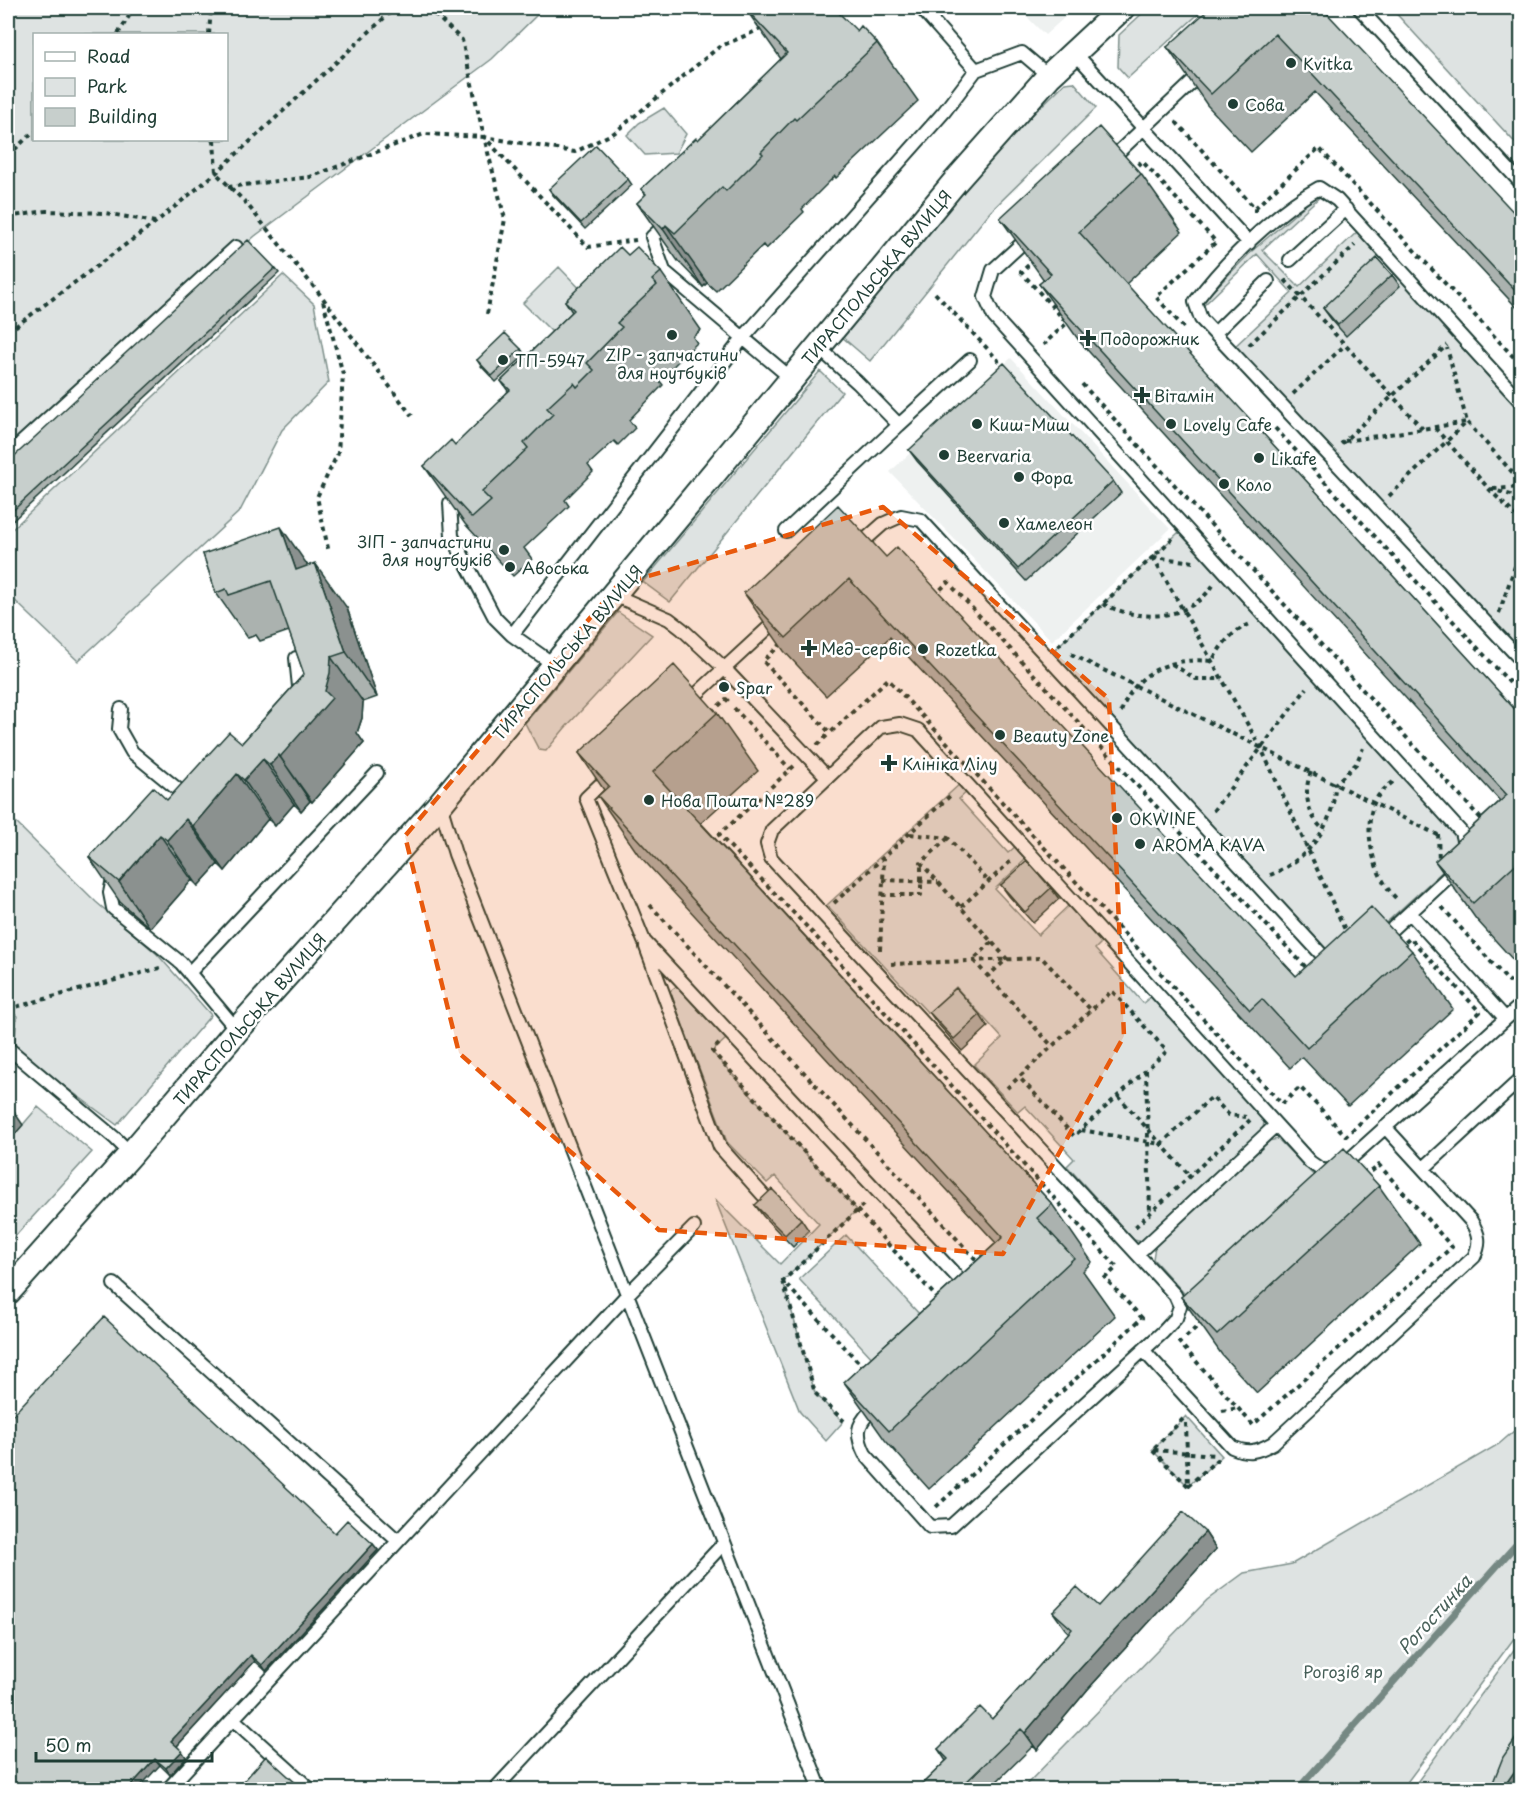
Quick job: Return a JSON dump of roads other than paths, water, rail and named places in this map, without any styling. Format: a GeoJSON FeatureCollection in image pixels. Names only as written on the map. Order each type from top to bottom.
{"type":"FeatureCollection","features":[{"type":"Feature","properties":{"kind":"street","name":"ТИРАСПОЛЬСЬКА ВУЛИЦЯ"},"geometry":{"type":"LineString","coordinates":[[8,1293],[237,1030],[440,804],[954,183],[1050,76],[1122,8]]}},
{"type":"Feature","properties":{"kind":"lane"},"geometry":{"type":"LineString","coordinates":[[921,8],[976,70]]}},
{"type":"Feature","properties":{"kind":"lane"},"geometry":{"type":"LineString","coordinates":[[1359,8],[1521,184]]}},
{"type":"Feature","properties":{"kind":"lane"},"geometry":{"type":"LineString","coordinates":[[512,635],[743,338],[944,112],[976,70],[1022,52],[1050,76]]}},
{"type":"Feature","properties":{"kind":"lane"},"geometry":{"type":"LineString","coordinates":[[1074,52],[1249,243]]}},
{"type":"Feature","properties":{"kind":"lane"},"geometry":{"type":"LineString","coordinates":[[1102,167],[1211,64]]}},
{"type":"Feature","properties":{"kind":"lane"},"geometry":{"type":"LineString","coordinates":[[1521,403],[1346,209],[1319,188],[1302,197],[1249,243],[1208,285],[1195,302],[1202,319],[1521,661]]}},
{"type":"Feature","properties":{"kind":"lane"},"geometry":{"type":"LineString","coordinates":[[1290,260],[1346,209]]}},
{"type":"Feature","properties":{"kind":"lane"},"geometry":{"type":"LineString","coordinates":[[677,214],[652,237],[658,273],[792,379]]}},
{"type":"Feature","properties":{"kind":"lane"},"geometry":{"type":"LineString","coordinates":[[1035,231],[993,270],[985,297],[994,317],[1461,832],[1465,848],[1461,865],[1408,909],[1367,952]]}},
{"type":"Feature","properties":{"kind":"lane"},"geometry":{"type":"LineString","coordinates":[[8,455],[236,247]]}},
{"type":"Feature","properties":{"kind":"lane"},"geometry":{"type":"LineString","coordinates":[[1373,266],[1386,254]]}},
{"type":"Feature","properties":{"kind":"lane"},"geometry":{"type":"LineString","coordinates":[[1215,333],[1273,277]]}},
{"type":"Feature","properties":{"kind":"lane"},"geometry":{"type":"LineString","coordinates":[[818,347],[858,383],[899,425]]}},
{"type":"Feature","properties":{"kind":"lane"},"geometry":{"type":"LineString","coordinates":[[786,531],[970,360]]}},
{"type":"Feature","properties":{"kind":"lane"},"geometry":{"type":"LineString","coordinates":[[465,484],[450,503],[452,536],[495,618],[512,635],[556,666]]}},
{"type":"Feature","properties":{"kind":"lane"},"geometry":{"type":"LineString","coordinates":[[848,556],[883,524],[901,516],[921,520],[1052,652],[1324,957],[1339,964],[1349,962]]}},
{"type":"Feature","properties":{"kind":"lane"},"geometry":{"type":"LineString","coordinates":[[614,596],[669,620],[724,668],[827,777]]}},
{"type":"Feature","properties":{"kind":"lane"},"geometry":{"type":"LineString","coordinates":[[681,709],[786,612]]}},
{"type":"Feature","properties":{"kind":"lane"},"geometry":{"type":"LineString","coordinates":[[296,658],[301,695],[296,705]]}},
{"type":"Feature","properties":{"kind":"lane"},"geometry":{"type":"LineString","coordinates":[[121,709],[119,729],[132,752],[181,793]]}},
{"type":"Feature","properties":{"kind":"lane"},"geometry":{"type":"LineString","coordinates":[[885,1397],[868,1413],[859,1427],[858,1441],[865,1454],[930,1527],[951,1526],[1144,1351],[1176,1318],[1180,1306],[1175,1295],[771,858],[766,844],[772,830],[881,727],[900,724],[918,730],[1276,1125],[1310,1162],[1323,1171],[1340,1168],[1521,1004]]}},
{"type":"Feature","properties":{"kind":"lane"},"geometry":{"type":"LineString","coordinates":[[620,765],[586,798],[644,941],[720,1148],[763,1195]]}},
{"type":"Feature","properties":{"kind":"lane"},"geometry":{"type":"LineString","coordinates":[[185,968],[377,773]]}},
{"type":"Feature","properties":{"kind":"lane"},"geometry":{"type":"LineString","coordinates":[[440,804],[455,854],[820,1790]]}},
{"type":"Feature","properties":{"kind":"lane"},"geometry":{"type":"LineString","coordinates":[[116,865],[110,893],[113,908],[185,968],[237,1030]]}},
{"type":"Feature","properties":{"kind":"lane"},"geometry":{"type":"LineString","coordinates":[[1408,909],[1505,1018]]}},
{"type":"Feature","properties":{"kind":"lane"},"geometry":{"type":"LineString","coordinates":[[644,941],[963,1283],[972,1302]]}},
{"type":"Feature","properties":{"kind":"lane"},"geometry":{"type":"LineString","coordinates":[[8,1048],[116,1139],[130,1154]]}},
{"type":"Feature","properties":{"kind":"lane"},"geometry":{"type":"LineString","coordinates":[[1424,1168],[1521,1078]]}},
{"type":"Feature","properties":{"kind":"lane"},"geometry":{"type":"LineString","coordinates":[[1137,1254],[1276,1125]]}},
{"type":"Feature","properties":{"kind":"lane"},"geometry":{"type":"LineString","coordinates":[[1144,1351],[1232,1447],[1249,1452],[1260,1450],[1273,1443],[1474,1257],[1479,1248],[1477,1231],[1458,1205],[1385,1127]]}},
{"type":"Feature","properties":{"kind":"lane"},"geometry":{"type":"LineString","coordinates":[[167,1790],[627,1295],[694,1227]]}},
{"type":"Feature","properties":{"kind":"lane"},"geometry":{"type":"LineString","coordinates":[[114,1284],[399,1541]]}},
{"type":"Feature","properties":{"kind":"lane"},"geometry":{"type":"LineString","coordinates":[[494,1790],[724,1543]]}},
{"type":"Feature","properties":{"kind":"lane"},"geometry":{"type":"LineString","coordinates":[[233,1719],[310,1790]]}},
{"type":"Feature","properties":{"kind":"waterway","name":"Рогостинка"},"geometry":{"type":"LineString","coordinates":[[1297,1790],[1522,1538]]}},
{"type":"Feature","properties":{"kind":"place","name":"Kvitka"},"geometry":{"type":"Point","coordinates":[1291,63]}},
{"type":"Feature","properties":{"kind":"place","name":"Сова"},"geometry":{"type":"Point","coordinates":[1233,104]}},
{"type":"Feature","properties":{"kind":"place","name":"ZIP - запчастини для ноутбуків"},"geometry":{"type":"Point","coordinates":[672,335]}},
{"type":"Feature","properties":{"kind":"place","name":"Подорожник"},"geometry":{"type":"Point","coordinates":[1088,338]}},
{"type":"Feature","properties":{"kind":"place","name":"ТП-5947"},"geometry":{"type":"Point","coordinates":[503,360]}},
{"type":"Feature","properties":{"kind":"place","name":"Вітамін"},"geometry":{"type":"Point","coordinates":[1142,395]}},
{"type":"Feature","properties":{"kind":"place","name":"Киш-Миш"},"geometry":{"type":"Point","coordinates":[977,424]}},
{"type":"Feature","properties":{"kind":"place","name":"Lovely Cafe"},"geometry":{"type":"Point","coordinates":[1171,424]}},
{"type":"Feature","properties":{"kind":"place","name":"Beervaria"},"geometry":{"type":"Point","coordinates":[944,455]}},
{"type":"Feature","properties":{"kind":"place","name":"Likafe"},"geometry":{"type":"Point","coordinates":[1259,458]}},
{"type":"Feature","properties":{"kind":"place","name":"Фора"},"geometry":{"type":"Point","coordinates":[1019,477]}},
{"type":"Feature","properties":{"kind":"place","name":"Коло"},"geometry":{"type":"Point","coordinates":[1224,484]}},
{"type":"Feature","properties":{"kind":"place","name":"Хамелеон"},"geometry":{"type":"Point","coordinates":[1004,523]}},
{"type":"Feature","properties":{"kind":"place","name":"ЗІП - запчастини для ноутбуків"},"geometry":{"type":"Point","coordinates":[504,550]}},
{"type":"Feature","properties":{"kind":"place","name":"Авоська"},"geometry":{"type":"Point","coordinates":[510,567]}},
{"type":"Feature","properties":{"kind":"place","name":"Мед-сервіс"},"geometry":{"type":"Point","coordinates":[809,648]}},
{"type":"Feature","properties":{"kind":"place","name":"Rozetka"},"geometry":{"type":"Point","coordinates":[923,649]}},
{"type":"Feature","properties":{"kind":"place","name":"Spar"},"geometry":{"type":"Point","coordinates":[724,687]}},
{"type":"Feature","properties":{"kind":"place","name":"Beauty Zone"},"geometry":{"type":"Point","coordinates":[1000,735]}},
{"type":"Feature","properties":{"kind":"place","name":"Клініка Лілу"},"geometry":{"type":"Point","coordinates":[889,763]}},
{"type":"Feature","properties":{"kind":"place","name":"Нова Пошта №289"},"geometry":{"type":"Point","coordinates":[649,800]}},
{"type":"Feature","properties":{"kind":"place","name":"OKWINE"},"geometry":{"type":"Point","coordinates":[1117,818]}},
{"type":"Feature","properties":{"kind":"place","name":"AROMA KAVA"},"geometry":{"type":"Point","coordinates":[1140,844]}},
{"type":"Feature","properties":{"kind":"park label","name":"Рогозів яр"},"geometry":{"type":"Point","coordinates":[1343,1671]}}]}
